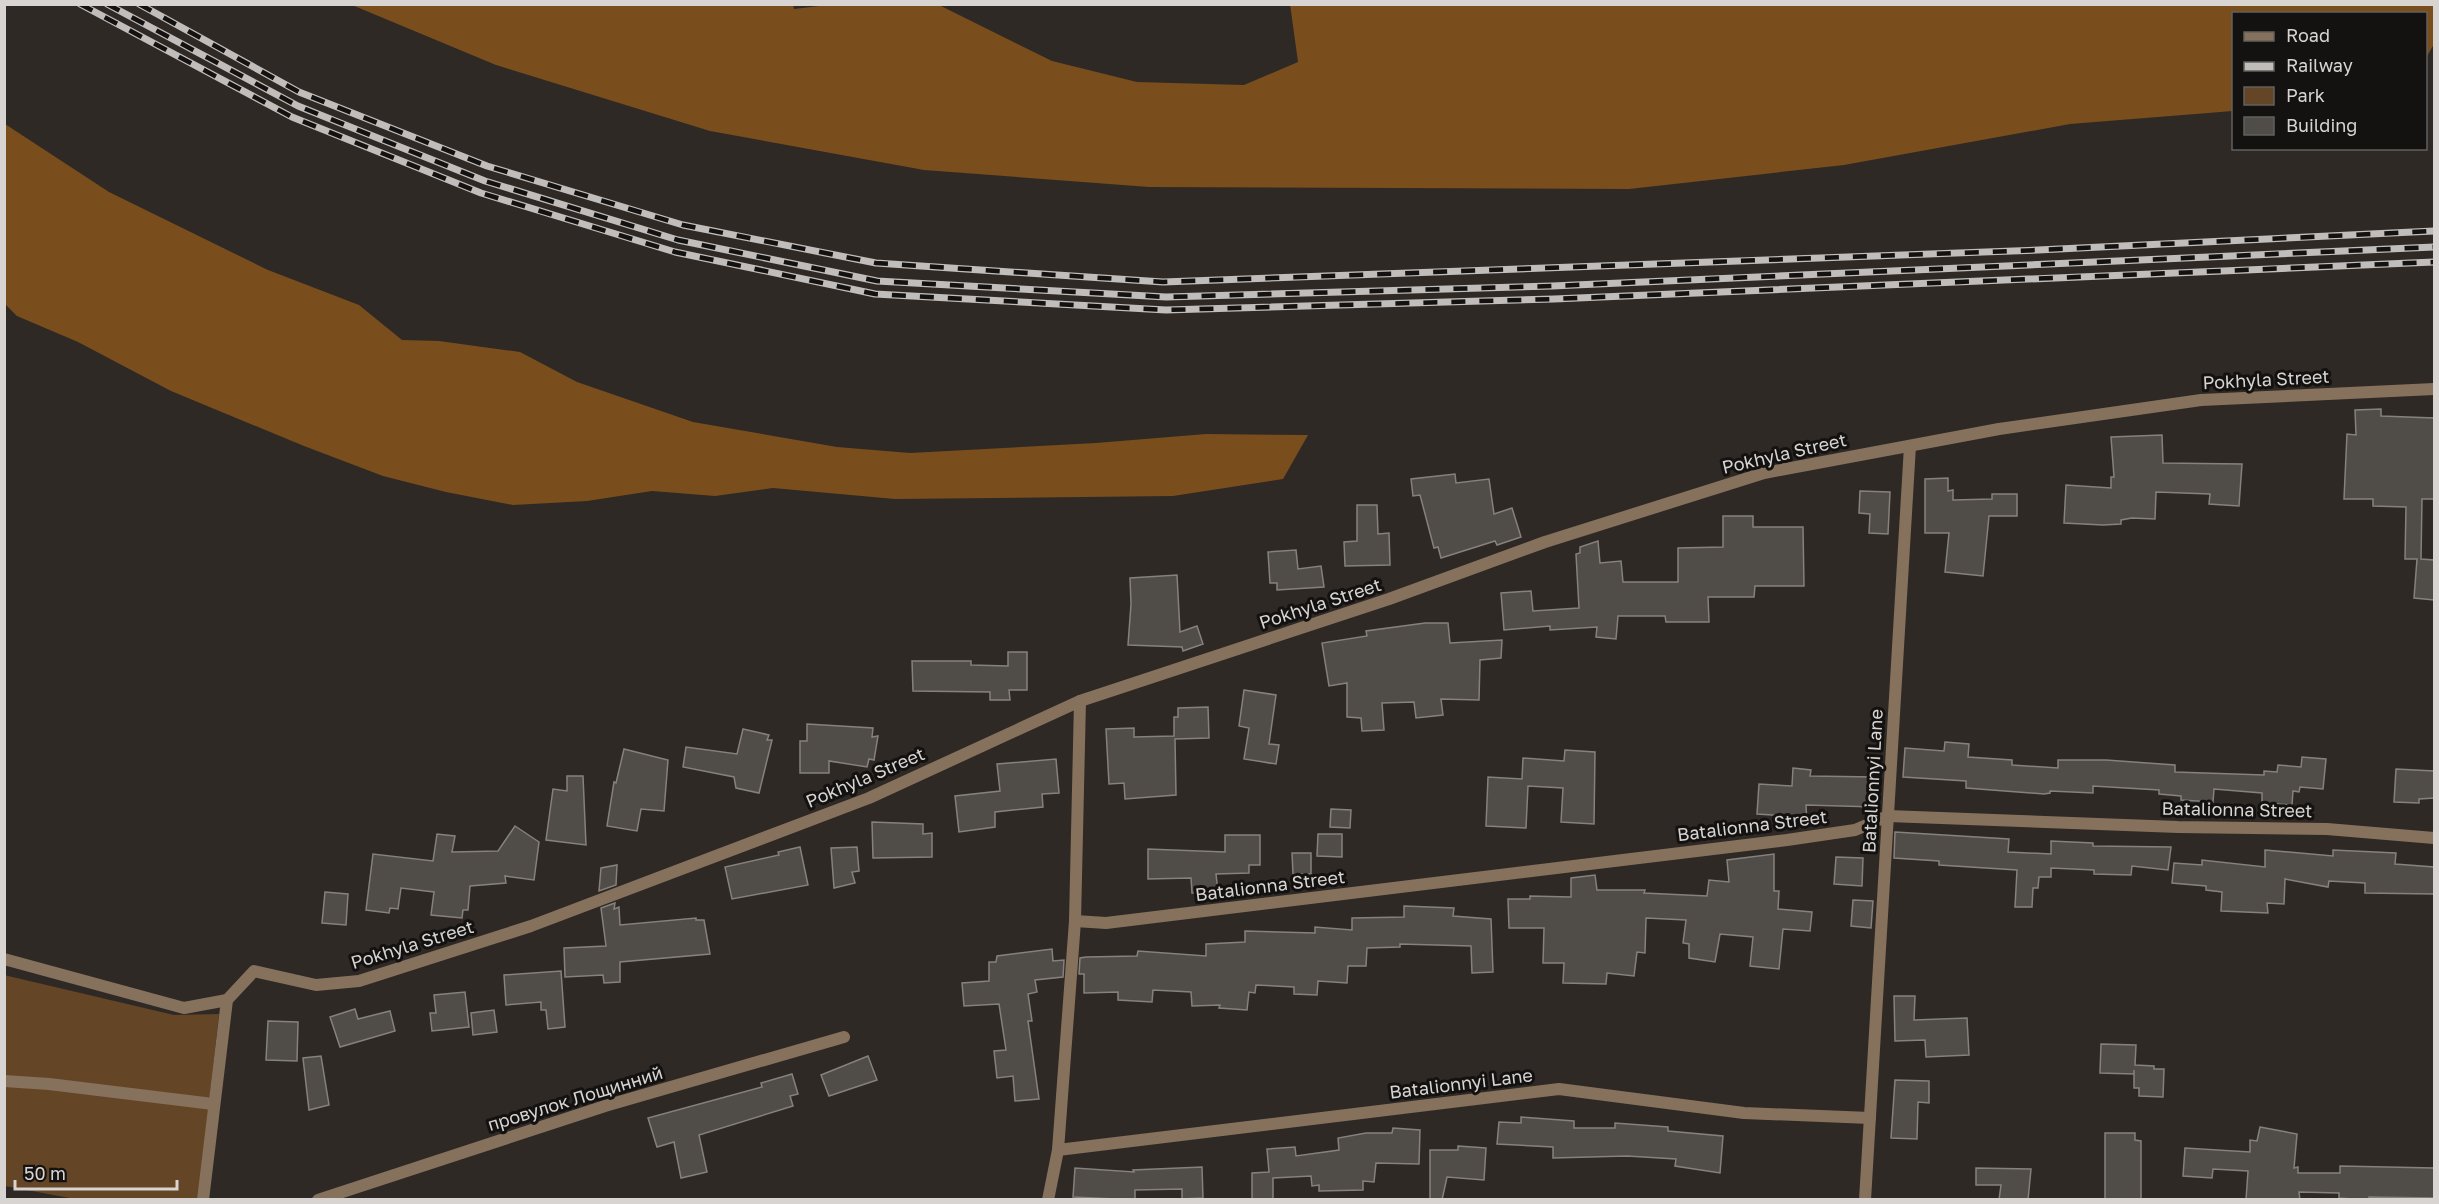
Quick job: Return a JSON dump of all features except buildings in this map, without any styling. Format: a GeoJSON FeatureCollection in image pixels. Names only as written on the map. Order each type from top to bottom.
{"type":"FeatureCollection","features":[{"type":"Feature","properties":{"kind":"street","name":"Pokhyla Street"},"geometry":{"type":"LineString","coordinates":[[227,1000],[254,971],[316,985],[358,981],[531,926],[868,798],[1080,701],[1389,599],[1545,542],[1764,473],[1999,429],[2201,400],[2434,389]]}},
{"type":"Feature","properties":{"kind":"street","name":"Batalionnyi Lane"},"geometry":{"type":"LineString","coordinates":[[1865,1200],[1910,446]]}},
{"type":"Feature","properties":{"kind":"street"},"geometry":{"type":"LineString","coordinates":[[1048,1200],[1058,1150],[1075,921],[1080,701]]}},
{"type":"Feature","properties":{"kind":"street","name":"Batalionna Street"},"geometry":{"type":"LineString","coordinates":[[1075,921],[1106,923],[1787,840],[1855,830],[1888,816],[2178,827],[2327,829],[2434,838]]}},
{"type":"Feature","properties":{"kind":"street"},"geometry":{"type":"LineString","coordinates":[[4,959],[184,1008],[227,1000],[203,1200]]}},
{"type":"Feature","properties":{"kind":"street","name":"провулок Лощинний"},"geometry":{"type":"LineString","coordinates":[[318,1200],[605,1106],[844,1037]]}},
{"type":"Feature","properties":{"kind":"street"},"geometry":{"type":"LineString","coordinates":[[4,1081],[49,1084],[213,1104]]}},
{"type":"Feature","properties":{"kind":"street","name":"Batalionnyi Lane"},"geometry":{"type":"LineString","coordinates":[[1058,1150],[1559,1089],[1744,1113],[1870,1118]]}},
{"type":"Feature","properties":{"kind":"green space"},"geometry":{"type":"Polygon","coordinates":[[[4,975],[174,1015],[219,1014],[198,1199],[75,1199],[5,1186],[4,975]]]}},
{"type":"Feature","properties":{"kind":"shaded area"},"geometry":{"type":"Polygon","coordinates":[[[793,4],[794,9],[836,4],[939,5],[1052,61],[1137,82],[1244,85],[1298,62],[1290,4],[2434,4],[2434,44],[2427,56],[2427,12],[2232,12],[2232,111],[2070,124],[1844,165],[1629,189],[1149,187],[924,170],[710,131],[496,65],[352,5],[793,4]]]}},
{"type":"Feature","properties":{"kind":"shaded area"},"geometry":{"type":"Polygon","coordinates":[[[5,124],[109,192],[268,270],[359,305],[402,340],[439,341],[520,352],[577,382],[693,422],[837,447],[910,453],[1096,443],[1206,434],[1308,435],[1283,479],[1173,496],[895,499],[773,488],[715,496],[652,491],[587,501],[513,505],[446,492],[383,476],[304,446],[171,391],[78,342],[17,316],[5,304],[5,124]]]}},
{"type":"Feature","properties":{"kind":"railway"},"geometry":{"type":"LineString","coordinates":[[80,4],[292,117],[481,193],[675,252],[875,294],[1166,310],[1554,299],[2434,262]]}},
{"type":"Feature","properties":{"kind":"railway"},"geometry":{"type":"LineString","coordinates":[[107,4],[298,106],[485,181],[678,240],[877,281],[1166,297],[1552,286],[2434,247]]}},
{"type":"Feature","properties":{"kind":"railway"},"geometry":{"type":"LineString","coordinates":[[139,4],[299,92],[487,166],[683,225],[876,263],[1163,282],[2038,250],[2434,231]]}}]}
